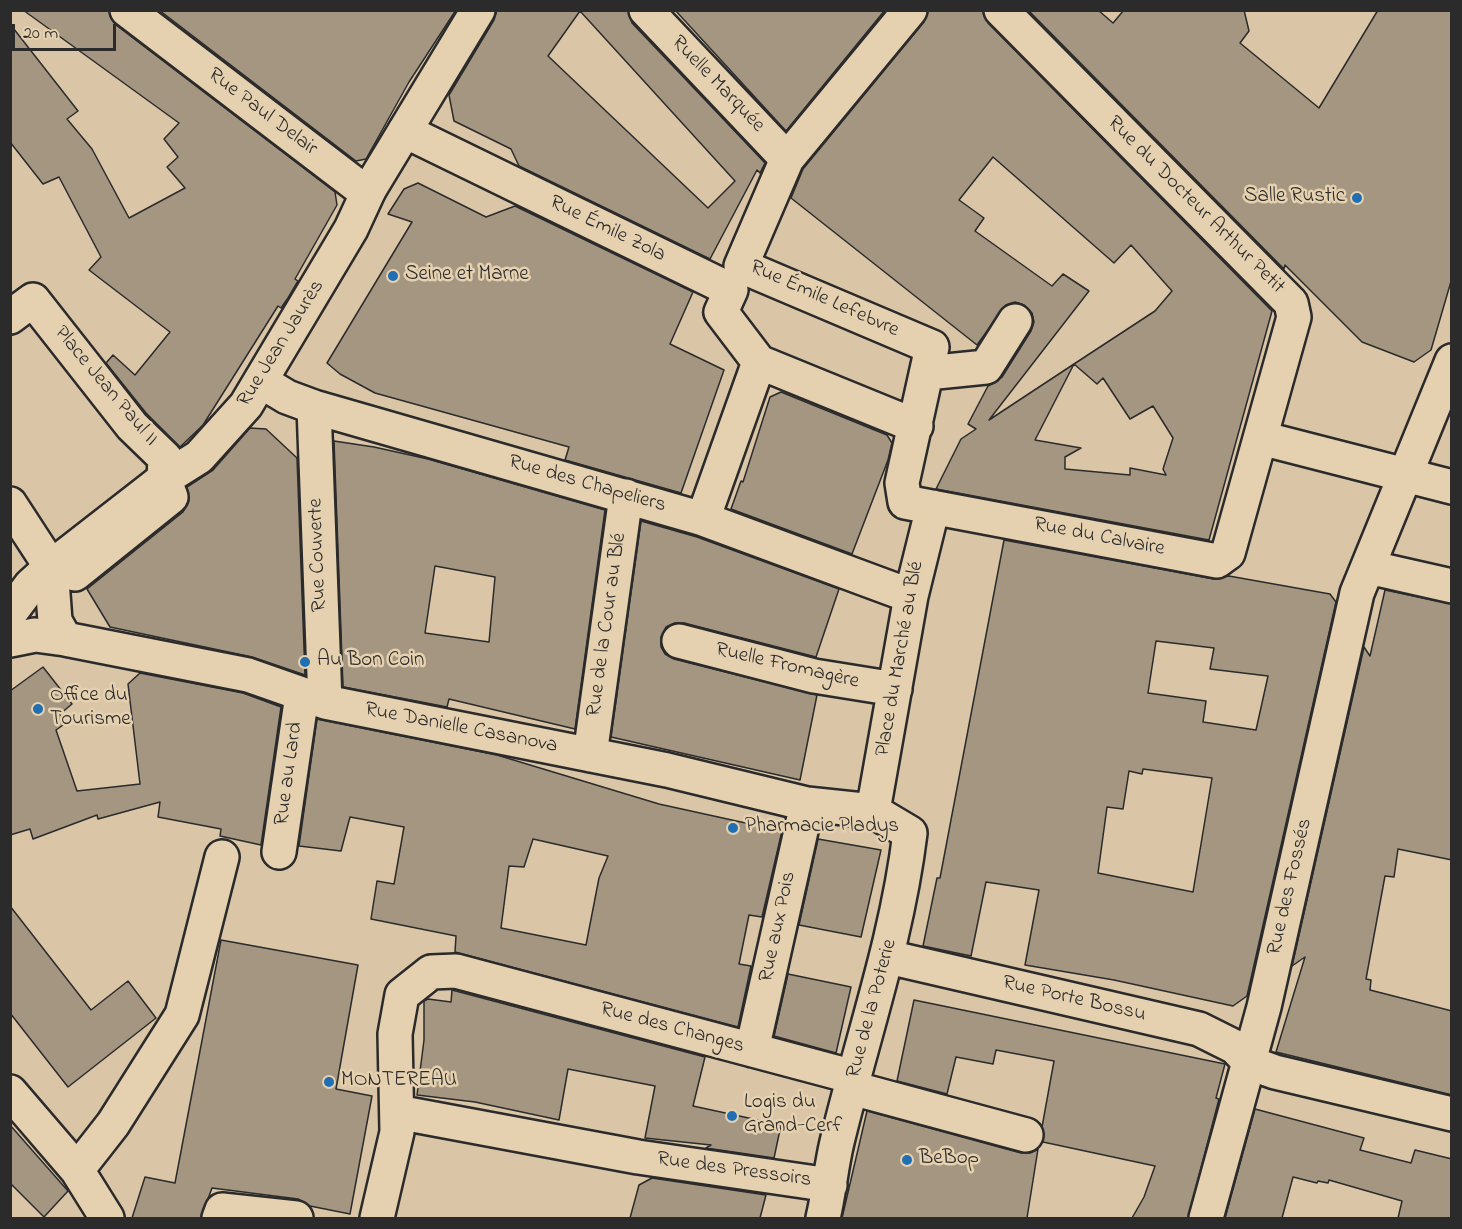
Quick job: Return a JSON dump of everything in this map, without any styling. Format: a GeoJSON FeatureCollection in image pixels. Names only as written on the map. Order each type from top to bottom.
{"type":"FeatureCollection","features":[{"type":"Feature","properties":{"kind":"street","name":"Rue Paul Delair"},"geometry":{"type":"LineString","coordinates":[[127,10],[355,184],[369,190]]}},
{"type":"Feature","properties":{"kind":"street","name":"Rue Jean Jaurès"},"geometry":{"type":"LineString","coordinates":[[10,613],[31,585],[51,567],[164,479],[199,457],[246,405],[262,382],[351,229],[369,190],[478,10]]}},
{"type":"Feature","properties":{"kind":"street","name":"Ruelle Marquée"},"geometry":{"type":"LineString","coordinates":[[646,10],[787,159]]}},
{"type":"Feature","properties":{"kind":"street","name":"Rue Émile Lefebvre"},"geometry":{"type":"LineString","coordinates":[[910,10],[787,159],[736,278],[932,347],[927,373]]}},
{"type":"Feature","properties":{"kind":"street","name":"Rue du Docteur Arthur Petit"},"geometry":{"type":"LineString","coordinates":[[1001,10],[1291,303],[1294,317],[1239,519]]}},
{"type":"Feature","properties":{"kind":"street","name":"Rue Émile Zola"},"geometry":{"type":"LineString","coordinates":[[405,132],[736,278]]}},
{"type":"Feature","properties":{"kind":"street"},"geometry":{"type":"LineString","coordinates":[[736,278],[721,312],[759,362],[916,426]]}},
{"type":"Feature","properties":{"kind":"street","name":"Place Jean Paul II"},"geometry":{"type":"LineString","coordinates":[[10,317],[33,300],[132,426],[165,458],[164,479]]}},
{"type":"Feature","properties":{"kind":"street"},"geometry":{"type":"LineString","coordinates":[[927,373],[986,367],[1015,321]]}},
{"type":"Feature","properties":{"kind":"street","name":"Rue des Fossés"},"geometry":{"type":"LineString","coordinates":[[1206,1218],[1250,1063],[1357,593],[1452,360]]}},
{"type":"Feature","properties":{"kind":"street"},"geometry":{"type":"LineString","coordinates":[[703,519],[759,362]]}},
{"type":"Feature","properties":{"kind":"street","name":"Place du Marché au Blé"},"geometry":{"type":"LineString","coordinates":[[873,811],[911,596],[919,504],[902,483],[927,373]]}},
{"type":"Feature","properties":{"kind":"street","name":"Rue des Chapeliers"},"geometry":{"type":"LineString","coordinates":[[262,382],[287,397],[314,407],[703,519],[911,596]]}},
{"type":"Feature","properties":{"kind":"street","name":"Rue Couverte"},"geometry":{"type":"LineString","coordinates":[[313,699],[314,407]]}},
{"type":"Feature","properties":{"kind":"street"},"geometry":{"type":"LineString","coordinates":[[1261,438],[1452,487]]}},
{"type":"Feature","properties":{"kind":"street","name":"Rue de la Cour au Blé"},"geometry":{"type":"LineString","coordinates":[[590,755],[626,496]]}},
{"type":"Feature","properties":{"kind":"street"},"geometry":{"type":"LineString","coordinates":[[10,504],[51,567],[55,621],[65,639]]}},
{"type":"Feature","properties":{"kind":"street","name":"Rue du Calvaire"},"geometry":{"type":"LineString","coordinates":[[919,504],[1217,561],[1228,553],[1239,519]]}},
{"type":"Feature","properties":{"kind":"street"},"geometry":{"type":"LineString","coordinates":[[1371,561],[1452,586]]}},
{"type":"Feature","properties":{"kind":"street","name":"Rue Danielle Casanova"},"geometry":{"type":"LineString","coordinates":[[10,640],[35,635],[65,639],[248,675],[313,699],[590,755],[807,804],[873,811],[910,833]]}},
{"type":"Feature","properties":{"kind":"street","name":"Ruelle Fromagère"},"geometry":{"type":"LineString","coordinates":[[680,641],[814,676],[895,689]]}},
{"type":"Feature","properties":{"kind":"street","name":"Rue au Lard"},"geometry":{"type":"LineString","coordinates":[[279,852],[313,699]]}},
{"type":"Feature","properties":{"kind":"street","name":"Rue aux Pois"},"geometry":{"type":"LineString","coordinates":[[752,1050],[807,804]]}},
{"type":"Feature","properties":{"kind":"street","name":"Rue de la Poterie"},"geometry":{"type":"LineString","coordinates":[[823,1218],[836,1145],[888,957],[903,888],[910,833]]}},
{"type":"Feature","properties":{"kind":"street"},"geometry":{"type":"LineString","coordinates":[[77,1170],[113,1124],[182,1015],[222,857]]}},
{"type":"Feature","properties":{"kind":"street","name":"Rue Porte Bossu"},"geometry":{"type":"LineString","coordinates":[[888,957],[1199,1029],[1235,1047],[1250,1063]]}},
{"type":"Feature","properties":{"kind":"street","name":"Rue des Changes"},"geometry":{"type":"LineString","coordinates":[[376,1218],[397,1132],[395,1034],[402,995],[431,972],[456,971],[752,1050],[1026,1135]]}},
{"type":"Feature","properties":{"kind":"street"},"geometry":{"type":"LineString","coordinates":[[1250,1063],[1275,1072],[1452,1114]]}},
{"type":"Feature","properties":{"kind":"street"},"geometry":{"type":"LineString","coordinates":[[10,1092],[77,1170],[107,1218]]}},
{"type":"Feature","properties":{"kind":"street","name":"Rue des Pressoirs"},"geometry":{"type":"LineString","coordinates":[[397,1112],[638,1157],[830,1185]]}},
{"type":"Feature","properties":{"kind":"street"},"geometry":{"type":"LineString","coordinates":[[219,1218],[222,1210],[296,1218]]}},
{"type":"Feature","properties":{"kind":"building"},"geometry":{"type":"Polygon","coordinates":[[[23,10],[109,10],[116,25],[335,192],[337,205],[295,279],[298,281],[288,298],[281,308],[278,306],[203,425],[180,447],[146,413],[106,363],[113,355],[135,375],[170,332],[89,270],[101,257],[59,177],[43,184],[10,142],[10,24],[78,111],[67,119],[92,149],[129,218],[185,188],[167,167],[178,157],[164,139],[179,123],[23,10]]]}},
{"type":"Feature","properties":{"kind":"building"},"geometry":{"type":"Polygon","coordinates":[[[159,10],[456,10],[409,82],[366,159],[356,161],[159,10]]]}},
{"type":"Feature","properties":{"kind":"building"},"geometry":{"type":"Polygon","coordinates":[[[497,10],[628,10],[632,23],[765,163],[760,173],[757,170],[710,259],[519,166],[511,149],[454,121],[449,95],[494,20],[497,10]],[[580,11],[548,56],[708,208],[735,181],[580,11]]]}},
{"type":"Feature","properties":{"kind":"building"},"geometry":{"type":"Polygon","coordinates":[[[675,10],[885,10],[786,131],[675,10]]]}},
{"type":"Feature","properties":{"kind":"building"},"geometry":{"type":"Polygon","coordinates":[[[928,10],[983,10],[988,23],[1272,311],[1209,540],[936,489],[961,439],[976,429],[968,424],[988,386],[1002,377],[1031,331],[1034,322],[1032,313],[1024,305],[1015,302],[1006,305],[977,345],[791,198],[803,169],[924,22],[928,10]],[[993,157],[959,200],[984,218],[975,231],[1052,286],[1063,274],[1089,291],[989,420],[1155,311],[1172,291],[1131,245],[1114,263],[993,157]],[[1074,364],[1035,440],[1081,448],[1065,457],[1065,469],[1130,475],[1130,468],[1166,475],[1163,469],[1173,438],[1153,406],[1130,419],[1103,378],[1097,384],[1074,364]]]}},
{"type":"Feature","properties":{"kind":"building"},"geometry":{"type":"Polygon","coordinates":[[[1028,10],[1098,10],[1113,23],[1124,10],[1244,10],[1249,31],[1240,43],[1319,108],[1378,10],[1452,10],[1452,278],[1431,350],[1414,362],[1362,342],[1285,265],[1284,269],[1028,10]]]}},
{"type":"Feature","properties":{"kind":"building"},"geometry":{"type":"Polygon","coordinates":[[[418,183],[486,217],[515,206],[693,292],[670,344],[724,370],[681,493],[565,460],[569,447],[375,393],[340,374],[327,363],[412,222],[388,214],[404,189],[418,183]]]}},
{"type":"Feature","properties":{"kind":"building"},"geometry":{"type":"Polygon","coordinates":[[[781,392],[887,435],[892,443],[888,460],[852,554],[731,509],[741,481],[743,482],[770,397],[781,392]]]}},
{"type":"Feature","properties":{"kind":"building"},"geometry":{"type":"Polygon","coordinates":[[[250,428],[266,429],[297,458],[305,675],[252,657],[110,627],[87,589],[183,512],[189,501],[187,487],[213,470],[250,428]]]}},
{"type":"Feature","properties":{"kind":"building"},"geometry":{"type":"Polygon","coordinates":[[[334,441],[428,459],[605,510],[575,729],[449,699],[447,707],[343,687],[334,441]],[[435,566],[425,633],[489,642],[495,577],[435,566]]]}},
{"type":"Feature","properties":{"kind":"building"},"geometry":{"type":"Polygon","coordinates":[[[641,521],[697,537],[839,589],[816,657],[684,623],[675,623],[666,627],[661,637],[661,647],[665,654],[674,659],[817,695],[800,780],[611,737],[641,521]]]}},
{"type":"Feature","properties":{"kind":"building"},"geometry":{"type":"Polygon","coordinates":[[[1004,540],[1214,579],[1229,576],[1330,594],[1336,602],[1247,996],[1233,1006],[1114,980],[1025,965],[1039,890],[986,882],[971,956],[923,946],[937,878],[940,878],[1004,540]],[[1156,641],[1148,693],[1206,701],[1203,722],[1256,730],[1268,676],[1210,669],[1214,648],[1156,641]],[[1143,769],[1142,774],[1129,771],[1123,809],[1107,807],[1098,873],[1193,892],[1212,778],[1143,769]]]}},
{"type":"Feature","properties":{"kind":"building"},"geometry":{"type":"Polygon","coordinates":[[[1385,590],[1452,604],[1452,860],[1398,849],[1394,877],[1385,876],[1366,979],[1371,980],[1370,990],[1452,1011],[1452,1095],[1276,1052],[1305,957],[1292,966],[1364,647],[1370,656],[1385,590]]]}},
{"type":"Feature","properties":{"kind":"building"},"geometry":{"type":"Polygon","coordinates":[[[43,667],[72,704],[60,714],[66,723],[56,730],[77,791],[140,784],[128,684],[140,673],[243,693],[281,707],[261,845],[220,836],[221,829],[158,817],[160,802],[98,819],[97,815],[33,839],[30,829],[10,835],[10,691],[43,667]]]}},
{"type":"Feature","properties":{"kind":"building"},"geometry":{"type":"Polygon","coordinates":[[[317,719],[497,755],[659,804],[782,831],[762,917],[749,915],[739,964],[751,966],[738,1027],[455,952],[456,936],[371,919],[377,881],[394,884],[404,827],[350,817],[341,851],[299,846],[317,719]],[[533,839],[524,867],[509,866],[501,928],[586,945],[599,878],[608,856],[533,839]]]}},
{"type":"Feature","properties":{"kind":"building"},"geometry":{"type":"Polygon","coordinates":[[[818,839],[881,850],[861,937],[799,925],[818,839]]]}},
{"type":"Feature","properties":{"kind":"building"},"geometry":{"type":"Polygon","coordinates":[[[10,906],[91,1010],[128,981],[156,1018],[68,1087],[10,1013],[10,906]]]}},
{"type":"Feature","properties":{"kind":"building"},"geometry":{"type":"Polygon","coordinates":[[[221,940],[358,965],[336,1089],[372,1096],[350,1214],[310,1206],[298,1199],[212,1188],[201,1218],[132,1218],[145,1177],[175,1183],[221,940]]]}},
{"type":"Feature","properties":{"kind":"building"},"geometry":{"type":"Polygon","coordinates":[[[788,974],[851,987],[836,1053],[774,1036],[788,974]]]}},
{"type":"Feature","properties":{"kind":"building"},"geometry":{"type":"Polygon","coordinates":[[[452,990],[705,1057],[693,1106],[781,1125],[774,1158],[706,1148],[711,1145],[645,1138],[655,1086],[568,1069],[559,1120],[475,1102],[417,1095],[424,1040],[424,1001],[428,999],[451,1002],[452,990]]]}},
{"type":"Feature","properties":{"kind":"building"},"geometry":{"type":"Polygon","coordinates":[[[914,1000],[1225,1064],[1216,1098],[1219,1099],[1188,1218],[1132,1218],[1144,1197],[1155,1166],[1043,1142],[1042,1127],[1054,1061],[996,1050],[993,1064],[956,1057],[947,1094],[897,1081],[914,1000]]]}},
{"type":"Feature","properties":{"kind":"building"},"geometry":{"type":"Polygon","coordinates":[[[1255,1109],[1364,1138],[1360,1150],[1411,1163],[1415,1150],[1452,1159],[1452,1218],[1398,1218],[1402,1201],[1329,1180],[1328,1183],[1318,1181],[1317,1183],[1293,1177],[1282,1218],[1225,1218],[1255,1109]]]}},
{"type":"Feature","properties":{"kind":"building"},"geometry":{"type":"Polygon","coordinates":[[[867,1111],[1021,1153],[1030,1153],[1038,1149],[1027,1218],[842,1218],[867,1111]]]}},
{"type":"Feature","properties":{"kind":"building"},"geometry":{"type":"Polygon","coordinates":[[[10,1125],[68,1191],[44,1217],[10,1183],[10,1125]]]}},
{"type":"Feature","properties":{"kind":"building"},"geometry":{"type":"Polygon","coordinates":[[[652,1178],[766,1195],[760,1218],[630,1218],[639,1185],[652,1178]]]}},
{"type":"Feature","properties":{"kind":"place","name":"Salle Rustic"},"geometry":{"type":"Point","coordinates":[1357,198]}},
{"type":"Feature","properties":{"kind":"place","name":"Seine et Marne"},"geometry":{"type":"Point","coordinates":[393,276]}},
{"type":"Feature","properties":{"kind":"place","name":"Au Bon Coin"},"geometry":{"type":"Point","coordinates":[305,662]}},
{"type":"Feature","properties":{"kind":"place","name":"Office du Tourisme"},"geometry":{"type":"Point","coordinates":[38,709]}},
{"type":"Feature","properties":{"kind":"place","name":"Pharmacie Pladys"},"geometry":{"type":"Point","coordinates":[733,828]}},
{"type":"Feature","properties":{"kind":"place","name":"MONTEREAU"},"geometry":{"type":"Point","coordinates":[329,1082]}},
{"type":"Feature","properties":{"kind":"place","name":"Logis du Grand-Cerf"},"geometry":{"type":"Point","coordinates":[732,1116]}},
{"type":"Feature","properties":{"kind":"place","name":"BeBop"},"geometry":{"type":"Point","coordinates":[907,1160]}}]}
